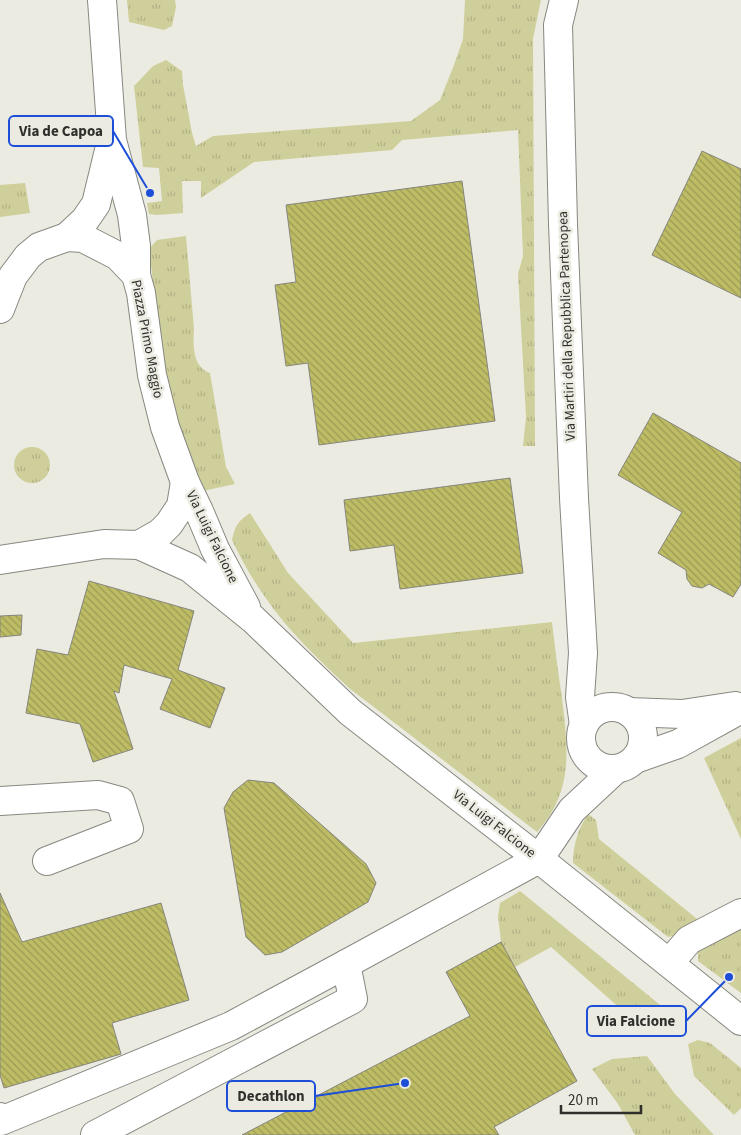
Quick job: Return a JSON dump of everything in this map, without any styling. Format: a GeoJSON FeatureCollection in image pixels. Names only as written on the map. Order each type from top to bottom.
{"type":"FeatureCollection","features":[{"type":"Feature","properties":{"kind":"street"},"geometry":{"type":"LineString","coordinates":[[102,0],[112,140],[132,215],[136,246],[136,275]]}},
{"type":"Feature","properties":{"kind":"street","name":"Via Martiri della Repubblica Partenopea"},"geometry":{"type":"LineString","coordinates":[[564,0],[558,25],[562,204],[574,498],[583,653],[580,697],[583,736]]}},
{"type":"Feature","properties":{"kind":"street"},"geometry":{"type":"LineString","coordinates":[[0,309],[13,276],[28,256],[39,248],[67,237],[84,220],[96,204],[112,140]]}},
{"type":"Feature","properties":{"kind":"street","name":"Piazza Primo Maggio"},"geometry":{"type":"LineString","coordinates":[[67,237],[83,238],[118,256],[136,275],[141,293],[152,375],[165,427],[185,482]]}},
{"type":"Feature","properties":{"kind":"street"},"geometry":{"type":"LineString","coordinates":[[0,560],[104,544],[139,545],[160,533],[169,524],[181,506],[185,482]]}},
{"type":"Feature","properties":{"kind":"street","name":"Via Luigi Falcione"},"geometry":{"type":"LineString","coordinates":[[185,482],[215,549],[253,619]]}},
{"type":"Feature","properties":{"kind":"street","name":"Via Luigi Falcione"},"geometry":{"type":"LineString","coordinates":[[139,545],[190,568],[253,619],[350,712],[539,859],[741,1021]]}},
{"type":"Feature","properties":{"kind":"street","name":"Via Martiri della Repubblica Partenopea"},"geometry":{"type":"LineString","coordinates":[[583,653],[603,688],[625,710]]}},
{"type":"Feature","properties":{"kind":"street"},"geometry":{"type":"LineString","coordinates":[[572,810],[583,736],[590,716],[598,710],[608,707],[682,714],[741,705]]}},
{"type":"Feature","properties":{"kind":"street"},"geometry":{"type":"LineString","coordinates":[[583,736],[588,756],[595,764],[605,768],[626,764],[678,744],[741,709]]}},
{"type":"Feature","properties":{"kind":"street"},"geometry":{"type":"LineString","coordinates":[[0,1117],[1,1121],[231,1026],[539,859],[572,810],[641,750],[643,740],[642,729],[637,719],[625,710]]}},
{"type":"Feature","properties":{"kind":"street"},"geometry":{"type":"LineString","coordinates":[[0,802],[98,795],[120,801],[129,829],[47,860]]}},
{"type":"Feature","properties":{"kind":"street"},"geometry":{"type":"LineString","coordinates":[[669,963],[689,940],[741,913]]}},
{"type":"Feature","properties":{"kind":"street"},"geometry":{"type":"LineString","coordinates":[[95,1135],[352,999],[346,964]]}},
{"type":"Feature","properties":{"kind":"green space"},"geometry":{"type":"Polygon","coordinates":[[[127,0],[175,0],[176,7],[172,26],[164,30],[129,22],[127,0]]]}},
{"type":"Feature","properties":{"kind":"green space"},"geometry":{"type":"Polygon","coordinates":[[[465,0],[541,0],[533,39],[535,446],[523,446],[526,417],[518,274],[523,256],[518,130],[402,140],[392,150],[254,162],[201,198],[201,181],[182,181],[183,213],[149,214],[147,203],[162,201],[159,168],[143,167],[134,86],[153,66],[166,60],[182,71],[183,85],[196,146],[213,136],[411,121],[440,100],[463,39],[465,0]]]}},
{"type":"Feature","properties":{"kind":"green space"},"geometry":{"type":"Polygon","coordinates":[[[25,183],[30,213],[0,217],[0,185],[25,183]]]}},
{"type":"Feature","properties":{"kind":"green space"},"geometry":{"type":"Polygon","coordinates":[[[186,236],[195,354],[200,366],[210,373],[226,467],[235,484],[203,491],[176,425],[161,348],[149,249],[157,240],[186,236]]]}},
{"type":"Feature","properties":{"kind":"green space"},"geometry":{"type":"Polygon","coordinates":[[[32,447],[39,448],[45,452],[49,458],[49,472],[45,478],[39,482],[32,483],[25,482],[19,478],[15,472],[14,465],[15,458],[19,452],[25,448],[32,447]]]}},
{"type":"Feature","properties":{"kind":"green space"},"geometry":{"type":"Polygon","coordinates":[[[250,513],[288,573],[353,643],[552,622],[566,735],[566,769],[557,801],[549,817],[537,832],[349,688],[294,633],[260,590],[232,540],[238,524],[250,513]]]}},
{"type":"Feature","properties":{"kind":"green space"},"geometry":{"type":"Polygon","coordinates":[[[741,738],[741,839],[704,758],[741,738]]]}},
{"type":"Feature","properties":{"kind":"green space"},"geometry":{"type":"Polygon","coordinates":[[[588,814],[596,820],[599,839],[702,923],[677,935],[668,937],[573,863],[577,837],[581,825],[588,814]]]}},
{"type":"Feature","properties":{"kind":"green space"},"geometry":{"type":"Polygon","coordinates":[[[520,891],[670,1013],[650,1016],[623,1011],[551,947],[515,967],[501,942],[498,916],[500,903],[520,891]]]}},
{"type":"Feature","properties":{"kind":"green space"},"geometry":{"type":"Polygon","coordinates":[[[741,926],[741,993],[698,961],[698,949],[741,926]]]}},
{"type":"Feature","properties":{"kind":"green space"},"geometry":{"type":"Polygon","coordinates":[[[698,1040],[710,1043],[741,1068],[741,1108],[734,1115],[694,1076],[688,1044],[698,1040]]]}},
{"type":"Feature","properties":{"kind":"green space"},"geometry":{"type":"Polygon","coordinates":[[[647,1056],[675,1094],[714,1135],[635,1135],[618,1104],[592,1069],[612,1059],[647,1056]]]}},
{"type":"Feature","properties":{"kind":"building"},"geometry":{"type":"Polygon","coordinates":[[[702,151],[741,169],[741,298],[652,255],[702,151]]]}},
{"type":"Feature","properties":{"kind":"building"},"geometry":{"type":"Polygon","coordinates":[[[462,181],[495,421],[319,445],[308,363],[286,366],[275,285],[296,282],[286,205],[462,181]]]}},
{"type":"Feature","properties":{"kind":"building"},"geometry":{"type":"Polygon","coordinates":[[[653,413],[741,463],[741,584],[733,597],[709,584],[702,588],[692,586],[687,579],[686,570],[658,553],[682,512],[618,475],[653,413]]]}},
{"type":"Feature","properties":{"kind":"building"},"geometry":{"type":"Polygon","coordinates":[[[510,478],[523,573],[400,589],[394,545],[350,551],[344,500],[510,478]]]}},
{"type":"Feature","properties":{"kind":"building"},"geometry":{"type":"Polygon","coordinates":[[[89,581],[194,611],[178,670],[225,688],[210,728],[160,709],[172,679],[124,665],[119,693],[114,691],[133,749],[93,762],[80,724],[26,713],[37,649],[68,655],[89,581]]]}},
{"type":"Feature","properties":{"kind":"building"},"geometry":{"type":"Polygon","coordinates":[[[22,615],[21,635],[0,637],[0,616],[22,615]]]}},
{"type":"Feature","properties":{"kind":"building"},"geometry":{"type":"Polygon","coordinates":[[[248,780],[274,783],[366,864],[376,883],[368,902],[282,952],[265,955],[246,937],[224,808],[233,792],[248,780]]]}},
{"type":"Feature","properties":{"kind":"building"},"geometry":{"type":"Polygon","coordinates":[[[0,893],[22,942],[161,903],[189,1000],[112,1023],[121,1054],[4,1088],[0,1075],[0,893]]]}},
{"type":"Feature","properties":{"kind":"building"},"geometry":{"type":"Polygon","coordinates":[[[501,942],[577,1081],[494,1127],[499,1135],[242,1135],[470,1016],[446,972],[501,942]]]}},
{"type":"Feature","properties":{"kind":"place","name":"Via de Capoa"},"geometry":{"type":"Point","coordinates":[150,193]}},
{"type":"Feature","properties":{"kind":"place","name":"Via Falcione"},"geometry":{"type":"Point","coordinates":[729,977]}},
{"type":"Feature","properties":{"kind":"place","name":"Decathlon"},"geometry":{"type":"Point","coordinates":[405,1083]}}]}
